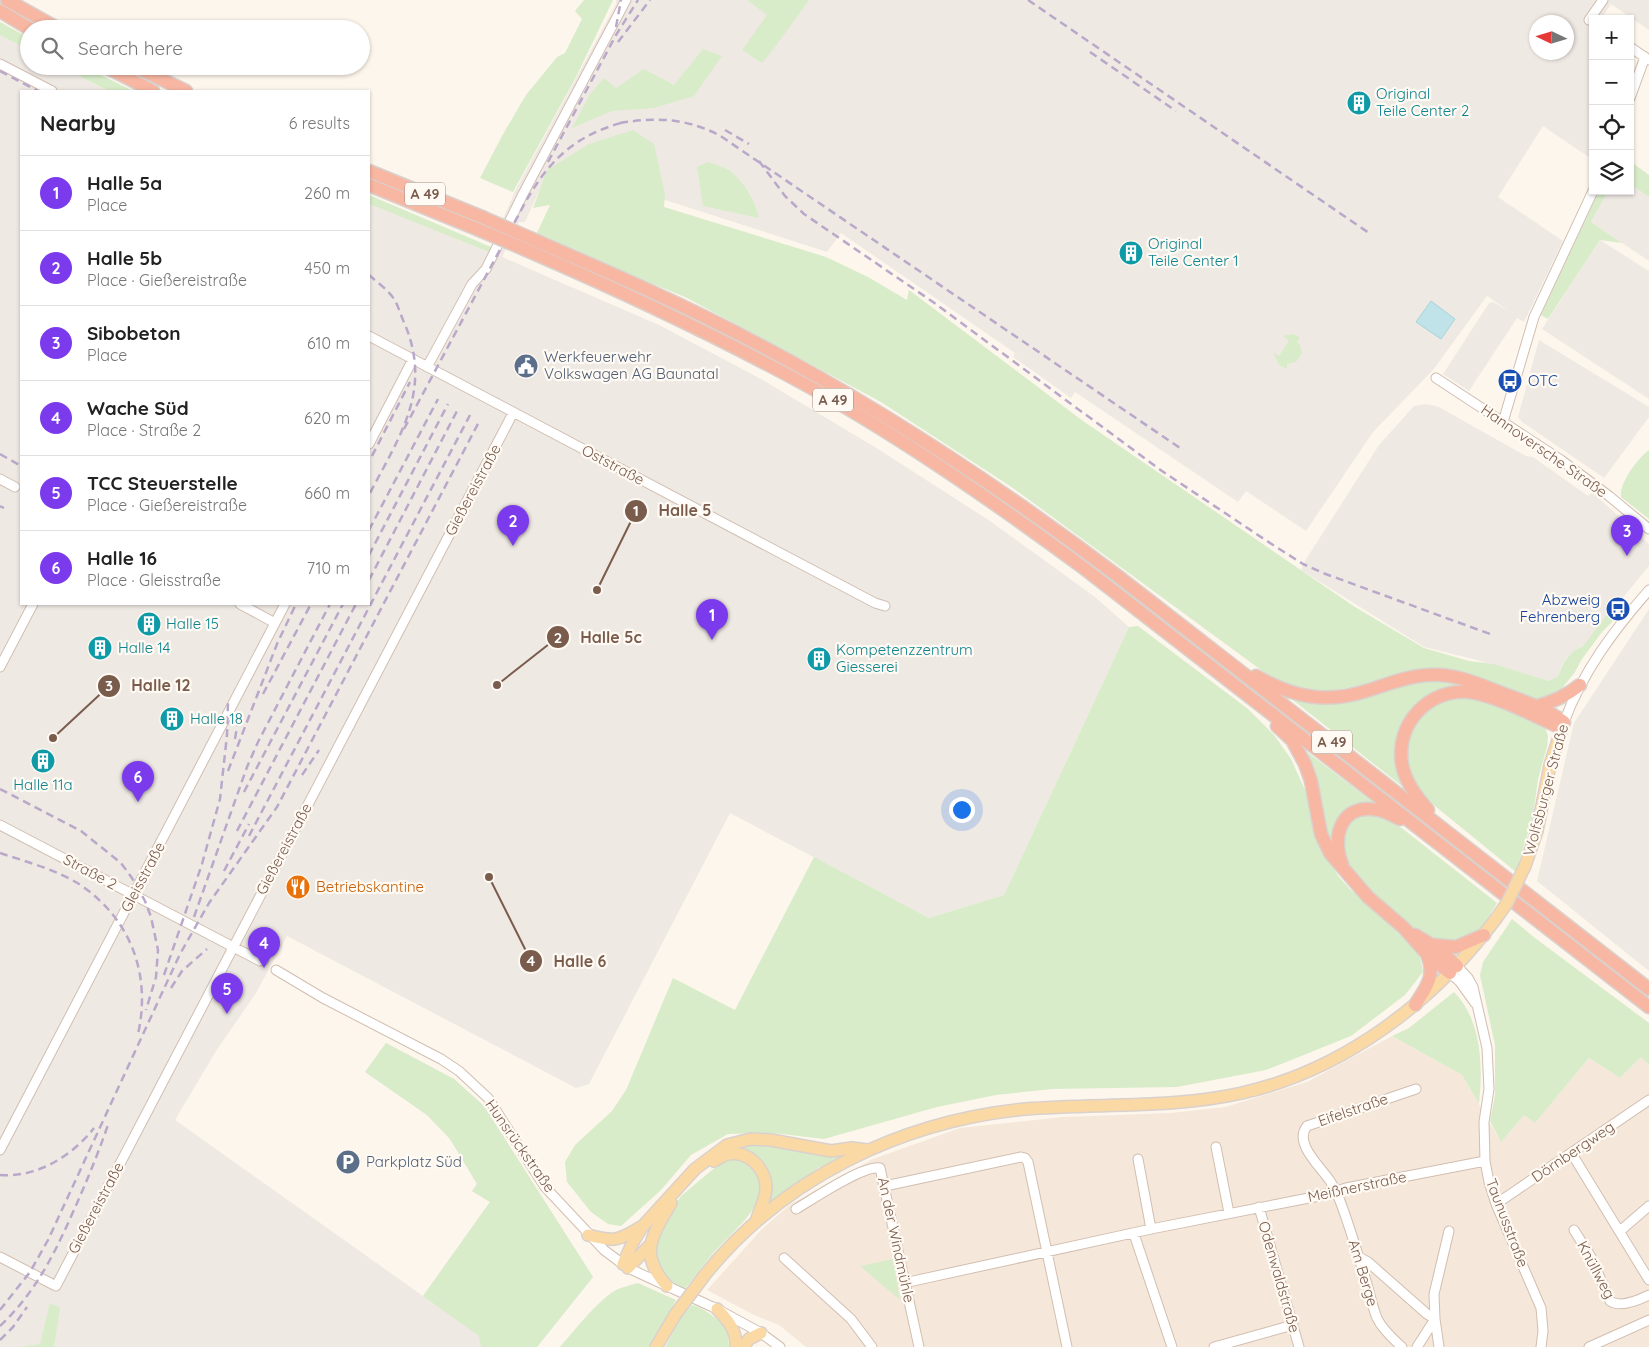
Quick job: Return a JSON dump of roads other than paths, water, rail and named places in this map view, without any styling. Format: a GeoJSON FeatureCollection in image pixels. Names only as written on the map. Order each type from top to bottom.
{"type":"FeatureCollection","features":[{"type":"Feature","properties":{"kind":"highway"},"geometry":{"type":"LineString","coordinates":[[7,0],[43,20]]}},
{"type":"Feature","properties":{"kind":"highway"},"geometry":{"type":"LineString","coordinates":[[0,11],[20,23]]}},
{"type":"Feature","properties":{"kind":"highway"},"geometry":{"type":"LineString","coordinates":[[122,75],[152,90]]}},
{"type":"Feature","properties":{"kind":"highway"},"geometry":{"type":"LineString","coordinates":[[153,75],[184,90]]}},
{"type":"Feature","properties":{"kind":"highway","name":"A 49"},"geometry":{"type":"LineString","coordinates":[[370,170],[527,244],[671,300],[755,342],[859,400],[944,453],[1030,511],[1119,577],[1649,989]]}},
{"type":"Feature","properties":{"kind":"highway","name":"A 49"},"geometry":{"type":"LineString","coordinates":[[370,185],[479,223]]}},
{"type":"Feature","properties":{"kind":"highway","name":"A 49"},"geometry":{"type":"LineString","coordinates":[[527,244],[602,283],[750,354],[847,408],[942,467],[1017,518],[1268,710],[1649,1007]]}},
{"type":"Feature","properties":{"kind":"highway"},"geometry":{"type":"LineString","coordinates":[[1217,654],[1275,687],[1310,697],[1344,697],[1419,676],[1443,674],[1469,680],[1537,706],[1554,714],[1563,725]]}},
{"type":"Feature","properties":{"kind":"highway"},"geometry":{"type":"LineString","coordinates":[[1537,706],[1548,704],[1567,696],[1580,685]]}},
{"type":"Feature","properties":{"kind":"highway"},"geometry":{"type":"LineString","coordinates":[[1446,831],[1413,790],[1402,763],[1401,748],[1404,733],[1412,719],[1423,706],[1445,694],[1460,692],[1476,693],[1563,725]]}},
{"type":"Feature","properties":{"kind":"highway"},"geometry":{"type":"LineString","coordinates":[[1268,710],[1277,726],[1292,740],[1305,764],[1311,781],[1324,842],[1345,871],[1368,897],[1453,970]]}},
{"type":"Feature","properties":{"kind":"highway"},"geometry":{"type":"LineString","coordinates":[[1345,871],[1338,853],[1337,835],[1344,820],[1353,812],[1365,809],[1377,810],[1391,814],[1424,831]]}},
{"type":"Feature","properties":{"kind":"highway"},"geometry":{"type":"LineString","coordinates":[[1429,949],[1456,947],[1484,935]]}},
{"type":"Feature","properties":{"kind":"highway"},"geometry":{"type":"LineString","coordinates":[[1415,1005],[1428,984],[1431,973],[1429,949]]}},
{"type":"Feature","properties":{"kind":"main road","name":"Wolfsburger Straße"},"geometry":{"type":"LineString","coordinates":[[656,1347],[675,1315],[704,1276],[716,1261],[755,1223],[790,1194],[868,1150],[923,1129],[978,1115],[1027,1109],[1134,1105],[1202,1100],[1243,1093],[1294,1077],[1351,1050],[1386,1027],[1415,1005],[1453,970],[1484,935],[1507,903],[1526,866],[1537,831],[1550,765],[1563,725]]}},
{"type":"Feature","properties":{"kind":"main road"},"geometry":{"type":"LineString","coordinates":[[626,1266],[632,1244],[642,1227],[695,1168],[727,1145],[751,1139],[771,1140],[831,1151],[852,1148],[868,1150]]}},
{"type":"Feature","properties":{"kind":"main road"},"geometry":{"type":"LineString","coordinates":[[668,1286],[654,1269],[651,1260],[651,1244],[655,1230],[671,1202],[698,1172],[713,1161],[728,1154],[743,1155],[755,1162],[763,1174],[766,1186],[764,1200],[755,1223]]}},
{"type":"Feature","properties":{"kind":"main road"},"geometry":{"type":"LineString","coordinates":[[588,1235],[618,1240],[642,1227]]}},
{"type":"Feature","properties":{"kind":"main road"},"geometry":{"type":"LineString","coordinates":[[626,1266],[651,1244]]}},
{"type":"Feature","properties":{"kind":"main road"},"geometry":{"type":"LineString","coordinates":[[717,1309],[734,1331],[736,1347]]}},
{"type":"Feature","properties":{"kind":"main road"},"geometry":{"type":"LineString","coordinates":[[743,1347],[749,1339],[761,1333]]}},
{"type":"Feature","properties":{"kind":"main road"},"geometry":{"type":"LineString","coordinates":[[757,1347],[761,1333]]}},
{"type":"Feature","properties":{"kind":"street"},"geometry":{"type":"LineString","coordinates":[[428,367],[472,284],[486,269],[523,194],[626,0]]}},
{"type":"Feature","properties":{"kind":"street"},"geometry":{"type":"LineString","coordinates":[[1592,15],[1603,0]]}},
{"type":"Feature","properties":{"kind":"street"},"geometry":{"type":"LineString","coordinates":[[1634,50],[1647,58],[1634,89]]}},
{"type":"Feature","properties":{"kind":"street"},"geometry":{"type":"LineString","coordinates":[[0,64],[20,74]]}},
{"type":"Feature","properties":{"kind":"street"},"geometry":{"type":"LineString","coordinates":[[21,75],[50,90]]}},
{"type":"Feature","properties":{"kind":"street"},"geometry":{"type":"LineString","coordinates":[[1503,422],[1534,317],[1591,195]]}},
{"type":"Feature","properties":{"kind":"street","name":"Oststraße"},"geometry":{"type":"LineString","coordinates":[[370,337],[875,603],[885,606]]}},
{"type":"Feature","properties":{"kind":"street"},"geometry":{"type":"LineString","coordinates":[[370,442],[413,359]]}},
{"type":"Feature","properties":{"kind":"street","name":"Hannoversche Straße"},"geometry":{"type":"LineString","coordinates":[[1436,378],[1581,476],[1649,529]]}},
{"type":"Feature","properties":{"kind":"street","name":"Gießereistraße"},"geometry":{"type":"LineString","coordinates":[[0,1256],[56,1286],[232,947],[514,413]]}},
{"type":"Feature","properties":{"kind":"street"},"geometry":{"type":"LineString","coordinates":[[0,480],[15,487]]}},
{"type":"Feature","properties":{"kind":"street","name":"Wolfsburger Straße"},"geometry":{"type":"LineString","coordinates":[[1563,725],[1580,685],[1607,642],[1649,590]]}},
{"type":"Feature","properties":{"kind":"street"},"geometry":{"type":"LineString","coordinates":[[0,667],[32,605]]}},
{"type":"Feature","properties":{"kind":"street"},"geometry":{"type":"LineString","coordinates":[[242,605],[276,623]]}},
{"type":"Feature","properties":{"kind":"street","name":"Gleisstraße"},"geometry":{"type":"LineString","coordinates":[[0,1150],[285,605]]}},
{"type":"Feature","properties":{"kind":"street","name":"Straße 2"},"geometry":{"type":"LineString","coordinates":[[0,825],[267,965]]}},
{"type":"Feature","properties":{"kind":"street","name":"Hunsrückstraße"},"geometry":{"type":"LineString","coordinates":[[267,965],[323,998],[441,1059],[459,1071],[488,1098],[546,1187],[588,1235],[604,1250],[626,1266],[717,1309],[761,1333],[780,1347]]}},
{"type":"Feature","properties":{"kind":"street","name":"Taunusstraße"},"geometry":{"type":"LineString","coordinates":[[1453,970],[1472,982],[1485,1037],[1489,1064],[1484,1122],[1485,1161],[1496,1204],[1540,1308],[1544,1330],[1541,1347]]}},
{"type":"Feature","properties":{"kind":"street","name":"Eifelstraße"},"geometry":{"type":"LineString","coordinates":[[1336,1192],[1329,1179],[1312,1159],[1303,1141],[1304,1130],[1307,1126],[1416,1089]]}},
{"type":"Feature","properties":{"kind":"street","name":"Dörnbergweg"},"geometry":{"type":"LineString","coordinates":[[1496,1204],[1649,1100]]}},
{"type":"Feature","properties":{"kind":"street"},"geometry":{"type":"LineString","coordinates":[[1216,1147],[1229,1213]]}},
{"type":"Feature","properties":{"kind":"street"},"geometry":{"type":"LineString","coordinates":[[1572,1154],[1649,1280]]}},
{"type":"Feature","properties":{"kind":"street"},"geometry":{"type":"LineString","coordinates":[[885,1186],[1021,1157],[1025,1158],[1028,1162],[1067,1347]]}},
{"type":"Feature","properties":{"kind":"street"},"geometry":{"type":"LineString","coordinates":[[1138,1159],[1151,1229]]}},
{"type":"Feature","properties":{"kind":"street","name":"Meißnerstraße"},"geometry":{"type":"LineString","coordinates":[[904,1283],[1151,1229],[1485,1161]]}},
{"type":"Feature","properties":{"kind":"street","name":"An der Windmühle"},"geometry":{"type":"LineString","coordinates":[[796,1209],[851,1177],[880,1168],[919,1347]]}},
{"type":"Feature","properties":{"kind":"street","name":"Am Berge"},"geometry":{"type":"LineString","coordinates":[[1336,1192],[1359,1257],[1377,1318],[1402,1347]]}},
{"type":"Feature","properties":{"kind":"street"},"geometry":{"type":"LineString","coordinates":[[1620,1231],[1649,1206]]}},
{"type":"Feature","properties":{"kind":"street","name":"Odenwaldstraße"},"geometry":{"type":"LineString","coordinates":[[1259,1207],[1299,1347]]}},
{"type":"Feature","properties":{"kind":"street","name":"Knüllweg"},"geometry":{"type":"LineString","coordinates":[[1574,1230],[1591,1257],[1610,1301],[1614,1304],[1623,1304],[1649,1294]]}},
{"type":"Feature","properties":{"kind":"street"},"geometry":{"type":"LineString","coordinates":[[1439,1347],[1434,1294],[1449,1231]]}},
{"type":"Feature","properties":{"kind":"street"},"geometry":{"type":"LineString","coordinates":[[1134,1234],[1172,1347]]}},
{"type":"Feature","properties":{"kind":"street"},"geometry":{"type":"LineString","coordinates":[[1359,1257],[1368,1262],[1435,1319]]}},
{"type":"Feature","properties":{"kind":"street"},"geometry":{"type":"LineString","coordinates":[[784,1258],[851,1318],[872,1347]]}},
{"type":"Feature","properties":{"kind":"street"},"geometry":{"type":"LineString","coordinates":[[1416,1347],[1435,1319]]}},
{"type":"Feature","properties":{"kind":"street"},"geometry":{"type":"LineString","coordinates":[[1589,1347],[1649,1320]]}},
{"type":"Feature","properties":{"kind":"street"},"geometry":{"type":"LineString","coordinates":[[1214,1347],[1293,1326]]}},
{"type":"Feature","properties":{"kind":"water"},"geometry":{"type":"Polygon","coordinates":[[[1431,301],[1455,319],[1441,339],[1416,322],[1431,301]]]}},
{"type":"Feature","properties":{"kind":"railway"},"geometry":{"type":"LineString","coordinates":[[616,27],[621,0]]}},
{"type":"Feature","properties":{"kind":"railway"},"geometry":{"type":"LineString","coordinates":[[548,162],[616,35],[638,0]]}},
{"type":"Feature","properties":{"kind":"railway"},"geometry":{"type":"LineString","coordinates":[[618,42],[650,0]]}},
{"type":"Feature","properties":{"kind":"railway"},"geometry":{"type":"LineString","coordinates":[[1028,0],[1369,233]]}},
{"type":"Feature","properties":{"kind":"railway"},"geometry":{"type":"LineString","coordinates":[[1090,52],[1176,111]]}},
{"type":"Feature","properties":{"kind":"railway"},"geometry":{"type":"LineString","coordinates":[[0,71],[36,90]]}},
{"type":"Feature","properties":{"kind":"railway"},"geometry":{"type":"LineString","coordinates":[[620,123],[670,120],[694,125],[719,135],[1183,450]]}},
{"type":"Feature","properties":{"kind":"railway"},"geometry":{"type":"LineString","coordinates":[[404,429],[535,186],[566,150],[593,134],[625,122]]}},
{"type":"Feature","properties":{"kind":"railway"},"geometry":{"type":"LineString","coordinates":[[725,130],[749,144]]}},
{"type":"Feature","properties":{"kind":"railway"},"geometry":{"type":"LineString","coordinates":[[759,161],[785,196],[804,214],[933,302],[1162,471],[1270,543],[1303,564],[1323,573],[1490,634]]}},
{"type":"Feature","properties":{"kind":"railway"},"geometry":{"type":"LineString","coordinates":[[370,276],[389,292],[397,304],[412,345],[415,368],[414,390],[402,431],[370,493]]}},
{"type":"Feature","properties":{"kind":"railway"},"geometry":{"type":"LineString","coordinates":[[372,456],[410,382]]}},
{"type":"Feature","properties":{"kind":"railway"},"geometry":{"type":"LineString","coordinates":[[370,528],[438,399]]}},
{"type":"Feature","properties":{"kind":"railway"},"geometry":{"type":"LineString","coordinates":[[370,553],[448,404]]}},
{"type":"Feature","properties":{"kind":"railway"},"geometry":{"type":"LineString","coordinates":[[370,578],[458,409]]}},
{"type":"Feature","properties":{"kind":"railway"},"geometry":{"type":"LineString","coordinates":[[249,836],[470,415]]}},
{"type":"Feature","properties":{"kind":"railway"},"geometry":{"type":"LineString","coordinates":[[0,1310],[30,1272],[48,1240],[180,954],[209,903],[277,807],[480,420]]}},
{"type":"Feature","properties":{"kind":"railway"},"geometry":{"type":"LineString","coordinates":[[0,454],[20,465]]}},
{"type":"Feature","properties":{"kind":"railway"},"geometry":{"type":"LineString","coordinates":[[0,506],[4,508]]}},
{"type":"Feature","properties":{"kind":"railway"},"geometry":{"type":"LineString","coordinates":[[228,771],[277,644],[296,605]]}},
{"type":"Feature","properties":{"kind":"railway"},"geometry":{"type":"LineString","coordinates":[[263,694],[310,605]]}},
{"type":"Feature","properties":{"kind":"railway"},"geometry":{"type":"LineString","coordinates":[[194,917],[247,767],[258,742],[329,605]]}},
{"type":"Feature","properties":{"kind":"railway"},"geometry":{"type":"LineString","coordinates":[[244,792],[342,605]]}},
{"type":"Feature","properties":{"kind":"railway"},"geometry":{"type":"LineString","coordinates":[[237,831],[355,605]]}},
{"type":"Feature","properties":{"kind":"railway"},"geometry":{"type":"LineString","coordinates":[[164,975],[202,864],[220,799],[227,735],[228,702]]}},
{"type":"Feature","properties":{"kind":"railway"},"geometry":{"type":"LineString","coordinates":[[235,739],[239,714]]}},
{"type":"Feature","properties":{"kind":"railway"},"geometry":{"type":"LineString","coordinates":[[302,775],[319,750]]}},
{"type":"Feature","properties":{"kind":"railway"},"geometry":{"type":"LineString","coordinates":[[0,789],[81,831],[121,863],[132,878],[145,901],[151,917],[158,950],[156,977],[146,1010]]}},
{"type":"Feature","properties":{"kind":"railway"},"geometry":{"type":"LineString","coordinates":[[224,871],[249,824]]}},
{"type":"Feature","properties":{"kind":"railway"},"geometry":{"type":"LineString","coordinates":[[0,853],[73,880],[99,900],[114,916],[134,951],[139,971],[142,991],[138,1034]]}},
{"type":"Feature","properties":{"kind":"railway"},"geometry":{"type":"LineString","coordinates":[[171,988],[182,971],[207,949]]}},
{"type":"Feature","properties":{"kind":"railway"},"geometry":{"type":"LineString","coordinates":[[0,1326],[22,1303],[40,1277],[55,1250],[85,1184],[109,1122]]}},
{"type":"Feature","properties":{"kind":"railway"},"geometry":{"type":"LineString","coordinates":[[0,1175],[27,1173],[53,1163],[75,1148],[94,1128]]}},
{"type":"Feature","properties":{"kind":"railway"},"geometry":{"type":"LineString","coordinates":[[0,1340],[13,1327],[27,1307]]}},
{"type":"Feature","properties":{"kind":"place","name":"Original Teile Center 2"},"geometry":{"type":"Point","coordinates":[1359,103]}},
{"type":"Feature","properties":{"kind":"place","name":"Original Teile Center 1"},"geometry":{"type":"Point","coordinates":[1131,253]}},
{"type":"Feature","properties":{"kind":"place","name":"Werkfeuerwehr Volkswagen AG Baunatal"},"geometry":{"type":"Point","coordinates":[526,366]}},
{"type":"Feature","properties":{"kind":"place","name":"OTC"},"geometry":{"type":"Point","coordinates":[1510,381]}},
{"type":"Feature","properties":{"kind":"place","name":"Halle 5b"},"geometry":{"type":"Point","coordinates":[513,546]}},
{"type":"Feature","properties":{"kind":"place","name":"Sibobeton"},"geometry":{"type":"Point","coordinates":[1627,556]}},
{"type":"Feature","properties":{"kind":"place","name":"Halle 5"},"geometry":{"type":"Point","coordinates":[597,590]}},
{"type":"Feature","properties":{"kind":"place","name":"Abzweig Fehrenberg"},"geometry":{"type":"Point","coordinates":[1618,609]}},
{"type":"Feature","properties":{"kind":"place","name":"Halle 15"},"geometry":{"type":"Point","coordinates":[149,624]}},
{"type":"Feature","properties":{"kind":"place","name":"Halle 5a"},"geometry":{"type":"Point","coordinates":[712,640]}},
{"type":"Feature","properties":{"kind":"place","name":"Halle 14"},"geometry":{"type":"Point","coordinates":[100,648]}},
{"type":"Feature","properties":{"kind":"place","name":"Kompetenzzentrum Giesserei"},"geometry":{"type":"Point","coordinates":[819,659]}},
{"type":"Feature","properties":{"kind":"place","name":"Halle 5c"},"geometry":{"type":"Point","coordinates":[497,685]}},
{"type":"Feature","properties":{"kind":"place","name":"Halle 18"},"geometry":{"type":"Point","coordinates":[172,719]}},
{"type":"Feature","properties":{"kind":"place","name":"Halle 12"},"geometry":{"type":"Point","coordinates":[53,738]}},
{"type":"Feature","properties":{"kind":"place","name":"Halle 11a"},"geometry":{"type":"Point","coordinates":[43,761]}},
{"type":"Feature","properties":{"kind":"place","name":"Halle 16"},"geometry":{"type":"Point","coordinates":[138,802]}},
{"type":"Feature","properties":{"kind":"place","name":"Halle 6"},"geometry":{"type":"Point","coordinates":[489,877]}},
{"type":"Feature","properties":{"kind":"place","name":"Betriebskantine"},"geometry":{"type":"Point","coordinates":[298,887]}},
{"type":"Feature","properties":{"kind":"place","name":"Wache Süd"},"geometry":{"type":"Point","coordinates":[264,968]}},
{"type":"Feature","properties":{"kind":"place","name":"TCC Steuerstelle"},"geometry":{"type":"Point","coordinates":[227,1014]}},
{"type":"Feature","properties":{"kind":"place","name":"Parkplatz Süd"},"geometry":{"type":"Point","coordinates":[348,1162]}}]}
